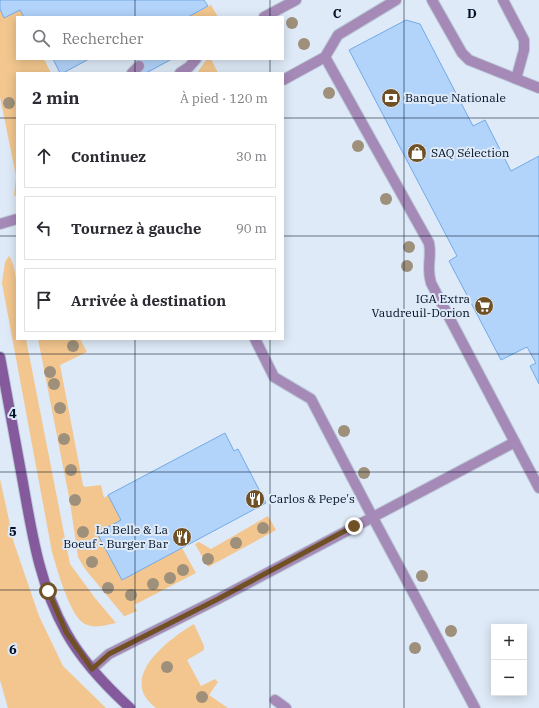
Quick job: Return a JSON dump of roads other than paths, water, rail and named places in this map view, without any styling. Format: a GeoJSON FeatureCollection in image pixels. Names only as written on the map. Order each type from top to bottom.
{"type":"FeatureCollection","features":[{"type":"Feature","properties":{"kind":"street"},"geometry":{"type":"LineString","coordinates":[[0,357],[34,545],[40,568],[54,608],[66,632],[92,669],[130,708]]}},
{"type":"Feature","properties":{"kind":"lane"},"geometry":{"type":"LineString","coordinates":[[266,16],[296,0]]}},
{"type":"Feature","properties":{"kind":"lane"},"geometry":{"type":"LineString","coordinates":[[284,79],[325,57],[338,35],[396,0]]}},
{"type":"Feature","properties":{"kind":"lane"},"geometry":{"type":"LineString","coordinates":[[432,0],[455,42],[465,56],[476,63],[539,88]]}},
{"type":"Feature","properties":{"kind":"lane"},"geometry":{"type":"LineString","coordinates":[[503,0],[524,40],[524,50],[516,79]]}},
{"type":"Feature","properties":{"kind":"lane"},"geometry":{"type":"LineString","coordinates":[[325,57],[429,243],[430,250],[428,274],[431,283],[539,488]]}},
{"type":"Feature","properties":{"kind":"lane"},"geometry":{"type":"LineString","coordinates":[[182,72],[189,67],[195,60]]}},
{"type":"Feature","properties":{"kind":"lane"},"geometry":{"type":"LineString","coordinates":[[0,224],[16,219]]}},
{"type":"Feature","properties":{"kind":"lane"},"geometry":{"type":"LineString","coordinates":[[256,340],[274,377],[311,399],[475,708]]}},
{"type":"Feature","properties":{"kind":"lane"},"geometry":{"type":"LineString","coordinates":[[92,669],[109,654],[515,442]]}},
{"type":"Feature","properties":{"kind":"lane"},"geometry":{"type":"LineString","coordinates":[[275,700],[286,708]]}},
{"type":"Feature","properties":{"kind":"place","name":"Banque Nationale"},"geometry":{"type":"Point","coordinates":[391,98]}},
{"type":"Feature","properties":{"kind":"place","name":"SAQ Sélection"},"geometry":{"type":"Point","coordinates":[417,153]}},
{"type":"Feature","properties":{"kind":"place","name":"IGA Extra Vaudreuil-Dorion"},"geometry":{"type":"Point","coordinates":[484,306]}},
{"type":"Feature","properties":{"kind":"place","name":"Carlos & Pepe's"},"geometry":{"type":"Point","coordinates":[255,499]}},
{"type":"Feature","properties":{"kind":"place","name":"La Belle & La Boeuf - Burger Bar"},"geometry":{"type":"Point","coordinates":[182,537]}}]}
